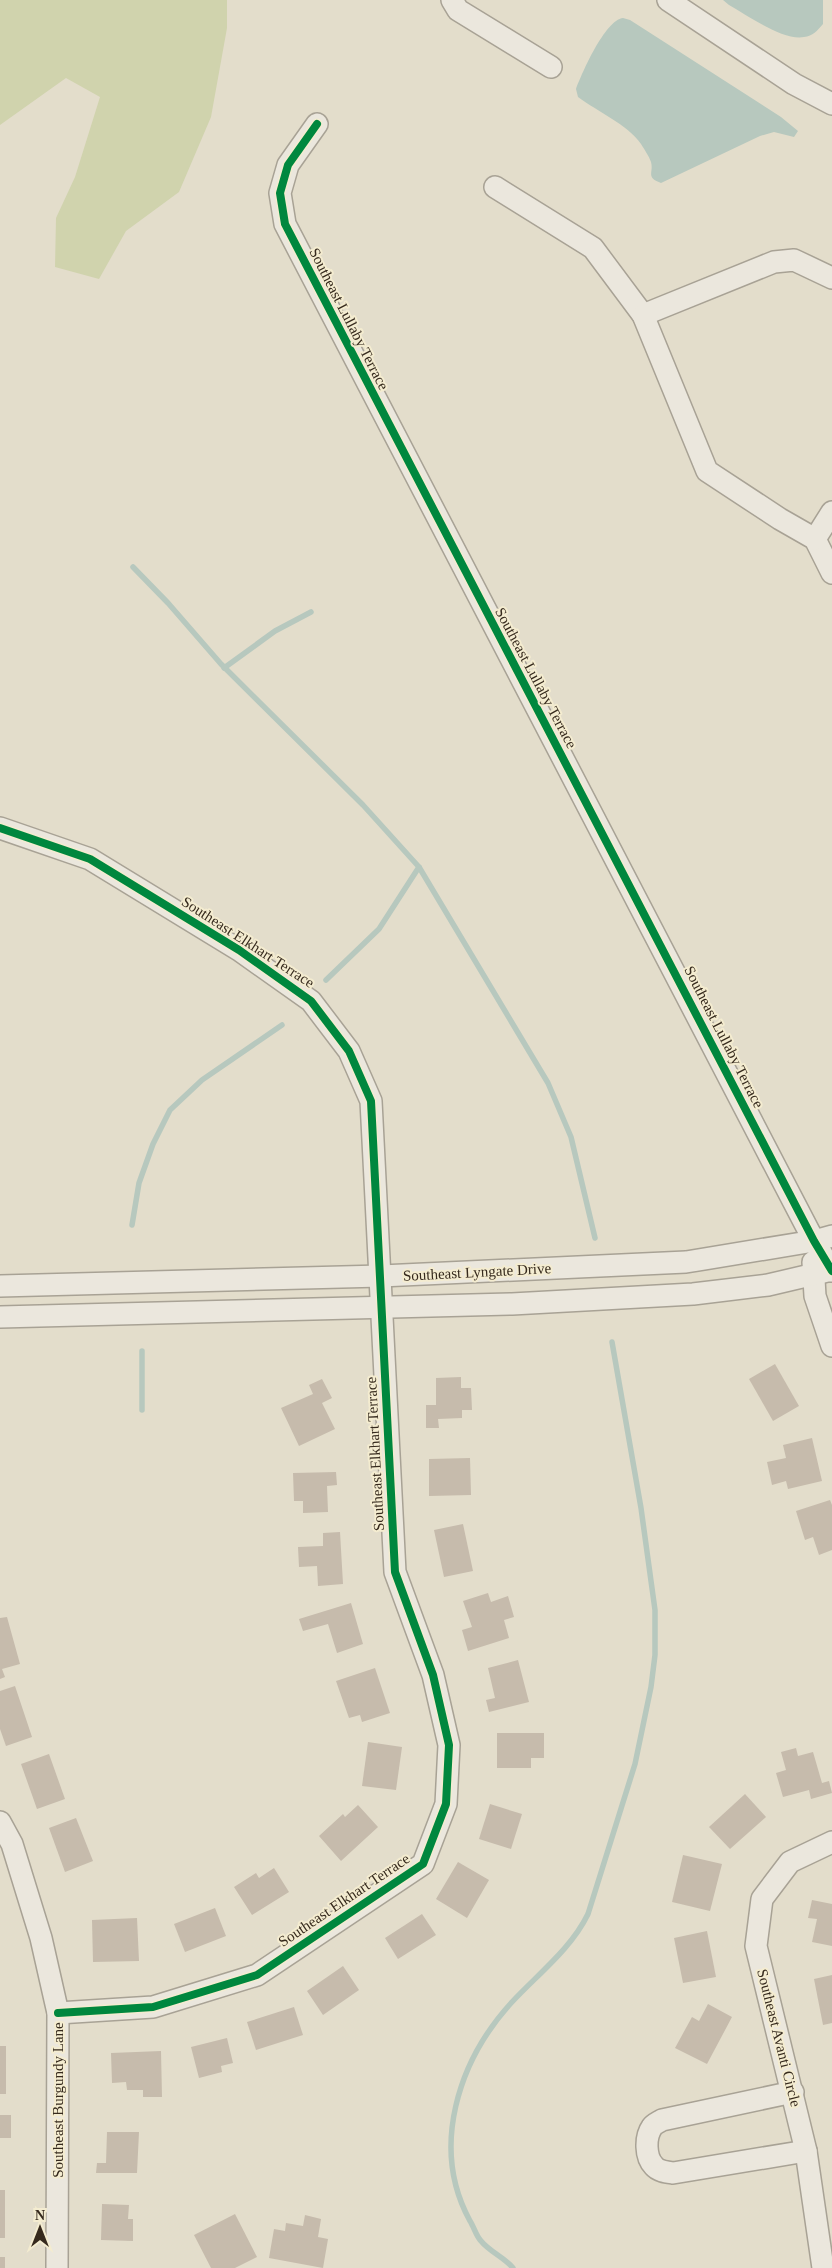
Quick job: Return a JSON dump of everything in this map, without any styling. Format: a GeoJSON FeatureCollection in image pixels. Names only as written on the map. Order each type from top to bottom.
{"type":"FeatureCollection","features":[{"type":"Feature","properties":{"kind":"street"},"geometry":{"type":"LineString","coordinates":[[452,0],[458,10],[552,66]]}},
{"type":"Feature","properties":{"kind":"street"},"geometry":{"type":"LineString","coordinates":[[668,0],[794,84],[831,97]]}},
{"type":"Feature","properties":{"kind":"street","name":"Southeast Lullaby Terrace"},"geometry":{"type":"LineString","coordinates":[[316,124],[288,165],[280,193],[285,224],[823,1239]]}},
{"type":"Feature","properties":{"kind":"street"},"geometry":{"type":"LineString","coordinates":[[496,188],[593,248],[643,315],[707,471],[815,539],[832,573]]}},
{"type":"Feature","properties":{"kind":"street"},"geometry":{"type":"LineString","coordinates":[[643,315],[774,262],[794,260],[832,278]]}},
{"type":"Feature","properties":{"kind":"street"},"geometry":{"type":"LineString","coordinates":[[815,539],[832,512]]}},
{"type":"Feature","properties":{"kind":"street","name":"Southeast Elkhart Terrace"},"geometry":{"type":"LineString","coordinates":[[0,828],[90,858],[239,950],[311,1000],[349,1051],[371,1101],[395,1572],[434,1674],[449,1744],[446,1804],[423,1864],[257,1975],[153,2007],[58,2013]]}},
{"type":"Feature","properties":{"kind":"street"},"geometry":{"type":"LineString","coordinates":[[823,1239],[827,1271],[815,1296],[832,1346]]}},
{"type":"Feature","properties":{"kind":"street","name":"Southeast Lyngate Drive"},"geometry":{"type":"LineString","coordinates":[[0,1286],[381,1276],[686,1262],[823,1239]]}},
{"type":"Feature","properties":{"kind":"street","name":"Southeast Lyngate Drive"},"geometry":{"type":"LineString","coordinates":[[0,1317],[512,1304],[693,1294],[768,1285],[827,1271]]}},
{"type":"Feature","properties":{"kind":"street","name":"Southeast Burgundy Lane"},"geometry":{"type":"LineString","coordinates":[[0,1822],[12,1844],[41,1938],[58,2013],[57,2268]]}},
{"type":"Feature","properties":{"kind":"street","name":"Southeast Avanti Circle"},"geometry":{"type":"LineString","coordinates":[[823,2268],[806,2151],[756,1946],[762,1899],[790,1862],[832,1842]]}},
{"type":"Feature","properties":{"kind":"street"},"geometry":{"type":"LineString","coordinates":[[793,2092],[662,2120],[652,2127],[648,2136],[648,2151],[650,2160],[655,2167],[673,2174],[806,2151]]}},
{"type":"Feature","properties":{"kind":"green space"},"geometry":{"type":"Polygon","coordinates":[[[0,0],[227,0],[227,28],[211,117],[179,192],[126,231],[99,279],[55,267],[56,218],[75,177],[100,97],[66,78],[0,125],[0,0]]]}},
{"type":"Feature","properties":{"kind":"shaded area"},"geometry":{"type":"Polygon","coordinates":[[[723,0],[823,0],[823,24],[810,36],[795,37],[786,35],[755,21],[723,0]]]}},
{"type":"Feature","properties":{"kind":"shaded area"},"geometry":{"type":"Polygon","coordinates":[[[623,18],[630,20],[781,117],[798,131],[794,137],[774,132],[760,136],[661,183],[653,179],[651,162],[641,144],[620,124],[578,97],[576,89],[602,37],[616,21],[623,18]]]}},
{"type":"Feature","properties":{"kind":"building"},"geometry":{"type":"Polygon","coordinates":[[[775,1364],[799,1406],[773,1421],[749,1379],[775,1364]]]}},
{"type":"Feature","properties":{"kind":"building"},"geometry":{"type":"Polygon","coordinates":[[[461,1377],[461,1388],[471,1388],[472,1410],[462,1410],[462,1418],[438,1419],[439,1428],[426,1428],[426,1405],[436,1405],[436,1378],[461,1377]]]}},
{"type":"Feature","properties":{"kind":"building"},"geometry":{"type":"Polygon","coordinates":[[[322,1379],[332,1398],[322,1403],[335,1429],[299,1446],[281,1408],[313,1394],[309,1385],[322,1379]]]}},
{"type":"Feature","properties":{"kind":"building"},"geometry":{"type":"Polygon","coordinates":[[[812,1438],[822,1481],[788,1489],[786,1481],[772,1485],[767,1462],[786,1458],[783,1445],[812,1438]]]}},
{"type":"Feature","properties":{"kind":"building"},"geometry":{"type":"Polygon","coordinates":[[[470,1458],[471,1495],[429,1496],[429,1459],[470,1458]]]}},
{"type":"Feature","properties":{"kind":"building"},"geometry":{"type":"Polygon","coordinates":[[[336,1472],[337,1485],[327,1486],[328,1512],[303,1513],[303,1501],[294,1501],[293,1473],[336,1472]]]}},
{"type":"Feature","properties":{"kind":"building"},"geometry":{"type":"Polygon","coordinates":[[[830,1500],[832,1505],[832,1550],[819,1555],[813,1537],[805,1540],[796,1511],[830,1500]]]}},
{"type":"Feature","properties":{"kind":"building"},"geometry":{"type":"Polygon","coordinates":[[[463,1524],[473,1571],[444,1577],[434,1530],[463,1524]]]}},
{"type":"Feature","properties":{"kind":"building"},"geometry":{"type":"Polygon","coordinates":[[[340,1532],[343,1584],[318,1586],[317,1566],[299,1567],[298,1547],[323,1546],[323,1533],[340,1532]]]}},
{"type":"Feature","properties":{"kind":"building"},"geometry":{"type":"Polygon","coordinates":[[[488,1593],[491,1602],[508,1596],[514,1617],[504,1620],[509,1638],[468,1651],[462,1630],[472,1627],[463,1601],[488,1593]]]}},
{"type":"Feature","properties":{"kind":"building"},"geometry":{"type":"Polygon","coordinates":[[[351,1603],[363,1644],[337,1653],[328,1624],[303,1631],[299,1619],[351,1603]]]}},
{"type":"Feature","properties":{"kind":"building"},"geometry":{"type":"Polygon","coordinates":[[[7,1617],[20,1664],[2,1669],[5,1677],[0,1679],[0,1618],[7,1617]]]}},
{"type":"Feature","properties":{"kind":"building"},"geometry":{"type":"Polygon","coordinates":[[[518,1660],[529,1702],[489,1712],[486,1700],[495,1698],[488,1668],[518,1660]]]}},
{"type":"Feature","properties":{"kind":"building"},"geometry":{"type":"Polygon","coordinates":[[[375,1668],[390,1713],[362,1722],[360,1715],[349,1718],[336,1681],[375,1668]]]}},
{"type":"Feature","properties":{"kind":"building"},"geometry":{"type":"Polygon","coordinates":[[[15,1686],[32,1737],[6,1746],[0,1729],[0,1691],[15,1686]]]}},
{"type":"Feature","properties":{"kind":"building"},"geometry":{"type":"Polygon","coordinates":[[[497,1733],[544,1733],[544,1758],[531,1758],[531,1768],[497,1768],[497,1733]]]}},
{"type":"Feature","properties":{"kind":"building"},"geometry":{"type":"Polygon","coordinates":[[[368,1742],[402,1747],[396,1790],[362,1786],[368,1742]]]}},
{"type":"Feature","properties":{"kind":"building"},"geometry":{"type":"Polygon","coordinates":[[[796,1748],[798,1756],[813,1752],[822,1783],[829,1781],[832,1793],[811,1799],[809,1790],[783,1797],[776,1773],[786,1770],[781,1752],[796,1748]]]}},
{"type":"Feature","properties":{"kind":"building"},"geometry":{"type":"Polygon","coordinates":[[[49,1754],[65,1799],[37,1809],[21,1764],[49,1754]]]}},
{"type":"Feature","properties":{"kind":"building"},"geometry":{"type":"Polygon","coordinates":[[[745,1794],[766,1817],[730,1849],[709,1827],[745,1794]]]}},
{"type":"Feature","properties":{"kind":"building"},"geometry":{"type":"Polygon","coordinates":[[[490,1804],[522,1814],[511,1849],[479,1839],[490,1804]]]}},
{"type":"Feature","properties":{"kind":"building"},"geometry":{"type":"Polygon","coordinates":[[[358,1805],[378,1827],[341,1861],[319,1836],[343,1814],[345,1817],[358,1805]]]}},
{"type":"Feature","properties":{"kind":"building"},"geometry":{"type":"Polygon","coordinates":[[[76,1818],[93,1861],[65,1872],[49,1828],[76,1818]]]}},
{"type":"Feature","properties":{"kind":"building"},"geometry":{"type":"Polygon","coordinates":[[[683,1855],[722,1864],[710,1911],[672,1902],[683,1855]]]}},
{"type":"Feature","properties":{"kind":"building"},"geometry":{"type":"Polygon","coordinates":[[[458,1862],[489,1880],[467,1918],[436,1899],[458,1862]]]}},
{"type":"Feature","properties":{"kind":"building"},"geometry":{"type":"Polygon","coordinates":[[[274,1868],[289,1892],[252,1915],[234,1887],[256,1873],[259,1878],[274,1868]]]}},
{"type":"Feature","properties":{"kind":"building"},"geometry":{"type":"Polygon","coordinates":[[[812,1900],[832,1904],[832,1946],[812,1942],[817,1919],[808,1918],[812,1900]]]}},
{"type":"Feature","properties":{"kind":"building"},"geometry":{"type":"Polygon","coordinates":[[[215,1908],[226,1936],[185,1952],[174,1924],[215,1908]]]}},
{"type":"Feature","properties":{"kind":"building"},"geometry":{"type":"Polygon","coordinates":[[[422,1914],[436,1935],[398,1959],[385,1938],[422,1914]]]}},
{"type":"Feature","properties":{"kind":"building"},"geometry":{"type":"Polygon","coordinates":[[[137,1918],[139,1961],[93,1962],[92,1920],[137,1918]]]}},
{"type":"Feature","properties":{"kind":"building"},"geometry":{"type":"Polygon","coordinates":[[[707,1931],[716,1977],[683,1983],[674,1938],[707,1931]]]}},
{"type":"Feature","properties":{"kind":"building"},"geometry":{"type":"Polygon","coordinates":[[[343,1966],[359,1990],[323,2015],[307,1991],[343,1966]]]}},
{"type":"Feature","properties":{"kind":"building"},"geometry":{"type":"Polygon","coordinates":[[[832,1975],[832,2023],[823,2025],[814,1979],[832,1975]]]}},
{"type":"Feature","properties":{"kind":"building"},"geometry":{"type":"Polygon","coordinates":[[[708,2004],[732,2017],[707,2064],[675,2048],[692,2017],[699,2021],[708,2004]]]}},
{"type":"Feature","properties":{"kind":"building"},"geometry":{"type":"Polygon","coordinates":[[[294,2007],[303,2035],[256,2050],[247,2022],[294,2007]]]}},
{"type":"Feature","properties":{"kind":"building"},"geometry":{"type":"Polygon","coordinates":[[[227,2038],[233,2063],[221,2066],[222,2072],[199,2078],[191,2047],[227,2038]]]}},
{"type":"Feature","properties":{"kind":"building"},"geometry":{"type":"Polygon","coordinates":[[[0,2046],[6,2046],[6,2094],[0,2094],[0,2046]]]}},
{"type":"Feature","properties":{"kind":"building"},"geometry":{"type":"Polygon","coordinates":[[[161,2051],[162,2097],[143,2097],[143,2090],[127,2090],[126,2082],[112,2083],[111,2053],[161,2051]]]}},
{"type":"Feature","properties":{"kind":"building"},"geometry":{"type":"Polygon","coordinates":[[[0,2115],[11,2115],[11,2138],[0,2138],[0,2115]]]}},
{"type":"Feature","properties":{"kind":"building"},"geometry":{"type":"Polygon","coordinates":[[[107,2132],[139,2132],[137,2173],[96,2173],[97,2163],[106,2163],[107,2132]]]}},
{"type":"Feature","properties":{"kind":"building"},"geometry":{"type":"Polygon","coordinates":[[[0,2190],[5,2190],[5,2238],[0,2238],[0,2190]]]}},
{"type":"Feature","properties":{"kind":"building"},"geometry":{"type":"Polygon","coordinates":[[[102,2204],[129,2205],[128,2219],[133,2219],[133,2241],[101,2240],[102,2204]]]}},
{"type":"Feature","properties":{"kind":"building"},"geometry":{"type":"Polygon","coordinates":[[[235,2214],[257,2257],[235,2268],[211,2268],[194,2235],[235,2214]]]}},
{"type":"Feature","properties":{"kind":"building"},"geometry":{"type":"Polygon","coordinates":[[[305,2215],[321,2219],[318,2237],[328,2239],[323,2268],[269,2258],[274,2229],[285,2231],[286,2223],[303,2226],[305,2215]]]}},
{"type":"Feature","properties":{"kind":"building"},"geometry":{"type":"Polygon","coordinates":[[[0,2257],[5,2257],[5,2268],[0,2268],[0,2257]]]}},
{"type":"Feature","properties":{"kind":"waterway"},"geometry":{"type":"LineString","coordinates":[[133,567],[168,603],[221,664],[363,805],[419,867],[548,1083],[571,1137],[595,1238]]}},
{"type":"Feature","properties":{"kind":"waterway"},"geometry":{"type":"LineString","coordinates":[[224,668],[275,631],[311,612]]}},
{"type":"Feature","properties":{"kind":"waterway"},"geometry":{"type":"LineString","coordinates":[[326,980],[379,929],[419,867]]}},
{"type":"Feature","properties":{"kind":"waterway"},"geometry":{"type":"LineString","coordinates":[[132,1225],[139,1183],[153,1144],[170,1110],[202,1080],[282,1025]]}},
{"type":"Feature","properties":{"kind":"waterway"},"geometry":{"type":"LineString","coordinates":[[513,2268],[479,2239],[458,2193],[452,2164],[451,2135],[456,2106],[464,2078],[477,2051],[493,2025],[512,2002],[573,1939],[588,1914],[635,1764],[651,1687],[655,1655],[655,1610],[641,1508],[612,1342]]}},
{"type":"Feature","properties":{"kind":"waterway"},"geometry":{"type":"LineString","coordinates":[[142,1351],[142,1410]]}},
{"type":"Feature","properties":{"kind":"cycle path"},"geometry":{"type":"LineString","coordinates":[[317,124],[288,165],[280,193],[285,224],[814,1241],[832,1271]]}},
{"type":"Feature","properties":{"kind":"cycle path"},"geometry":{"type":"LineString","coordinates":[[0,828],[90,859],[239,950],[311,1001],[349,1051],[371,1101],[395,1572],[433,1675],[449,1745],[446,1804],[423,1864],[257,1975],[153,2007],[58,2013]]}}]}
